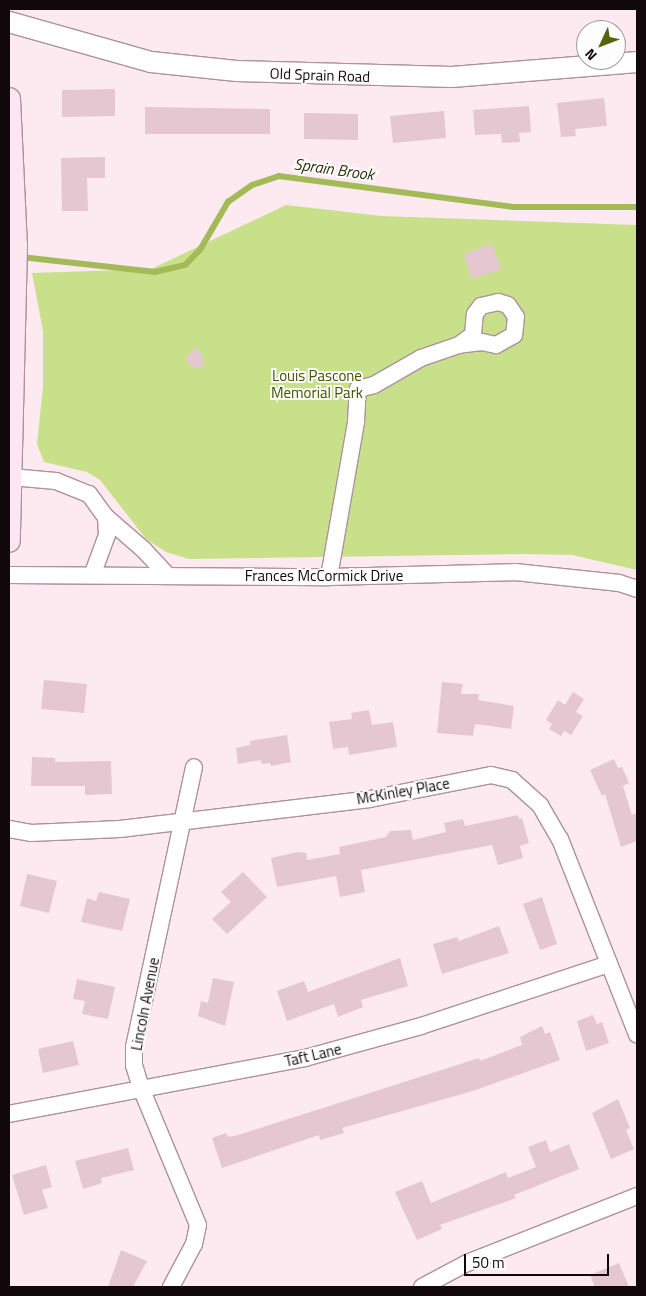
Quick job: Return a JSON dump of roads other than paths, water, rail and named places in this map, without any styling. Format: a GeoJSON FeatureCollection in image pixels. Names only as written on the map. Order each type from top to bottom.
{"type":"FeatureCollection","features":[{"type":"Feature","properties":{"kind":"main road"},"geometry":{"type":"LineString","coordinates":[[9,99],[16,246],[9,541]]}},
{"type":"Feature","properties":{"kind":"street","name":"Old Sprain Road"},"geometry":{"type":"LineString","coordinates":[[9,22],[151,62],[237,71],[452,77],[637,62]]}},
{"type":"Feature","properties":{"kind":"street"},"geometry":{"type":"LineString","coordinates":[[329,577],[356,422],[358,389],[374,385],[421,358],[459,345]]}},
{"type":"Feature","properties":{"kind":"street"},"geometry":{"type":"LineString","coordinates":[[10,477],[72,485],[89,494],[106,517],[167,575]]}},
{"type":"Feature","properties":{"kind":"street"},"geometry":{"type":"LineString","coordinates":[[93,574],[108,535],[106,517]]}},
{"type":"Feature","properties":{"kind":"street","name":"Frances McCormick Drive"},"geometry":{"type":"LineString","coordinates":[[9,575],[93,574],[329,577],[515,572],[619,583],[637,589]]}},
{"type":"Feature","properties":{"kind":"street","name":"Lincoln Avenue"},"geometry":{"type":"LineString","coordinates":[[171,1287],[194,1244],[198,1225],[141,1088],[134,1065],[134,1047],[185,821],[194,767]]}},
{"type":"Feature","properties":{"kind":"street","name":"McKinley Place"},"geometry":{"type":"LineString","coordinates":[[9,829],[30,833],[120,829],[370,799],[491,775],[512,780],[540,804],[560,839],[637,1034]]}},
{"type":"Feature","properties":{"kind":"street","name":"Taft Lane"},"geometry":{"type":"LineString","coordinates":[[9,1114],[305,1058],[421,1026],[609,964]]}},
{"type":"Feature","properties":{"kind":"street"},"geometry":{"type":"LineString","coordinates":[[422,1287],[467,1263],[637,1196]]}},
{"type":"Feature","properties":{"kind":"waterway","name":"Sprain Brook"},"geometry":{"type":"LineString","coordinates":[[21,257],[155,272],[185,265],[200,250],[228,202],[252,185],[279,176],[513,207],[637,207]]}},
{"type":"Feature","properties":{"kind":"park label","name":"Louis Pascone Memorial Park"},"geometry":{"type":"Point","coordinates":[317,384]}}]}
